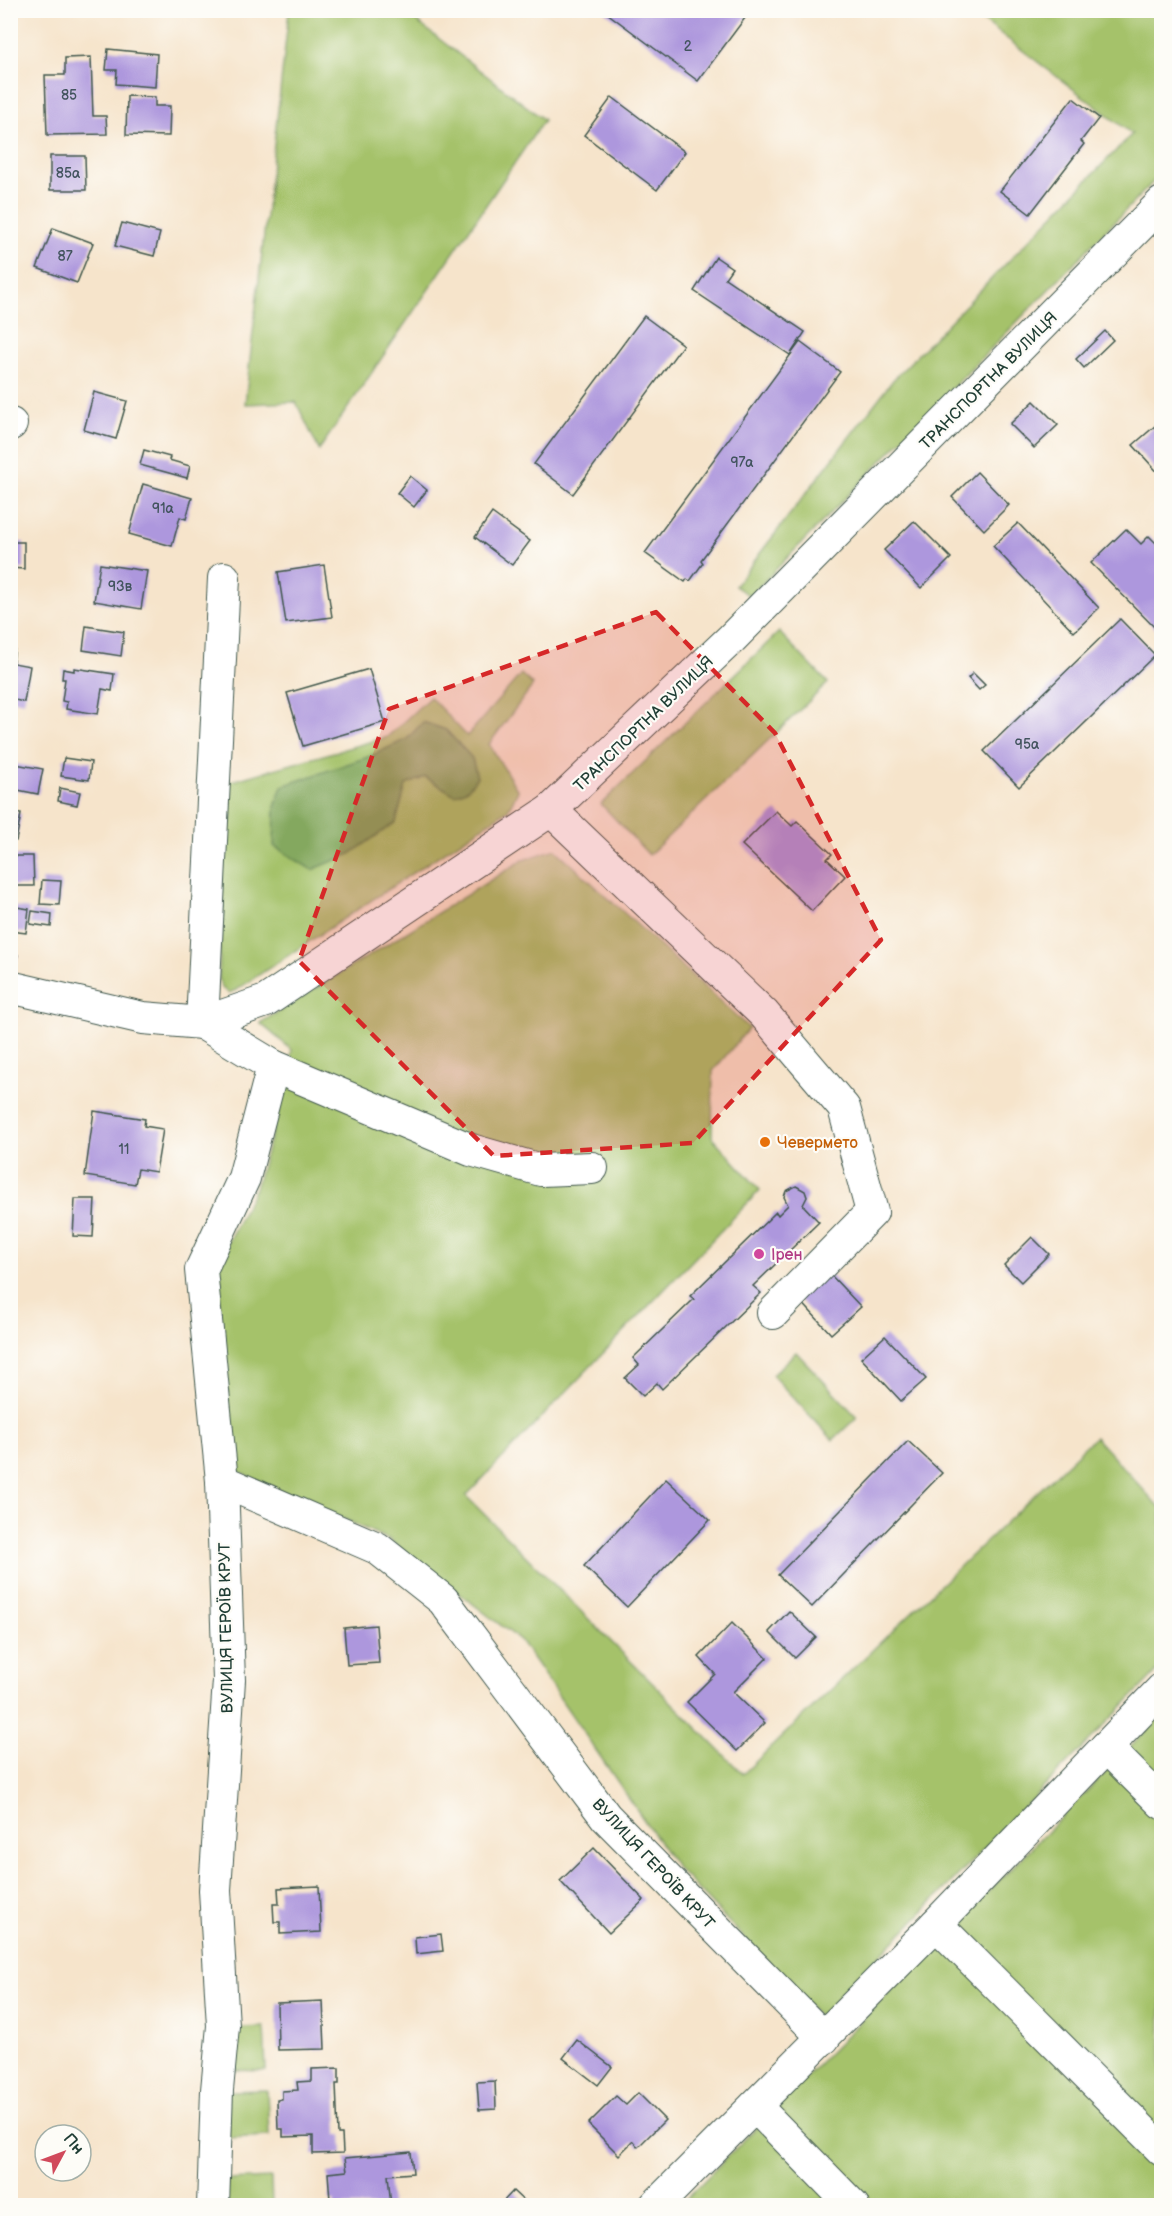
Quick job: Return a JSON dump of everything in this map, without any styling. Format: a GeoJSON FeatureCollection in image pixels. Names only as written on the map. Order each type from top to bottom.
{"type":"FeatureCollection","features":[{"type":"Feature","properties":{"kind":"street","name":"ТРАНСПОРТНА ВУЛИЦЯ"},"geometry":{"type":"LineString","coordinates":[[10,987],[142,1018],[202,1023],[267,1002],[552,810],[732,638],[1161,203]]}},
{"type":"Feature","properties":{"kind":"street"},"geometry":{"type":"LineString","coordinates":[[224,578],[202,1023],[273,1066],[471,1150],[541,1170],[592,1168]]}},
{"type":"Feature","properties":{"kind":"street"},"geometry":{"type":"LineString","coordinates":[[552,810],[764,1014],[844,1108],[872,1212],[773,1313]]}},
{"type":"Feature","properties":{"kind":"street","name":"ВУЛИЦЯ ГЕРОЇВ КРУТ"},"geometry":{"type":"LineString","coordinates":[[213,2205],[217,2090],[223,2026],[215,1890],[229,1680],[222,1481],[201,1270],[244,1178],[273,1066]]}},
{"type":"Feature","properties":{"kind":"street","name":"ВУЛИЦЯ ГЕРОЇВ КРУТ"},"geometry":{"type":"LineString","coordinates":[[222,1481],[377,1548],[443,1600],[606,1817],[824,2038]]}},
{"type":"Feature","properties":{"kind":"street"},"geometry":{"type":"LineString","coordinates":[[655,2205],[936,1924],[1161,1689]]}},
{"type":"Feature","properties":{"kind":"street"},"geometry":{"type":"LineString","coordinates":[[1106,1748],[1161,1803]]}},
{"type":"Feature","properties":{"kind":"street"},"geometry":{"type":"LineString","coordinates":[[936,1924],[1161,2151]]}},
{"type":"Feature","properties":{"kind":"street"},"geometry":{"type":"LineString","coordinates":[[755,2106],[853,2205]]}},
{"type":"Feature","properties":{"kind":"highlighted area"},"geometry":{"type":"Polygon","coordinates":[[[656,612],[775,733],[881,940],[693,1143],[494,1156],[299,961],[389,709],[656,612]]]}},
{"type":"Feature","properties":{"kind":"green space"},"geometry":{"type":"Polygon","coordinates":[[[289,11],[403,11],[544,120],[319,450],[296,402],[245,404],[289,11]]]}},
{"type":"Feature","properties":{"kind":"green space"},"geometry":{"type":"Polygon","coordinates":[[[971,11],[1161,11],[1161,174],[750,596],[735,586],[893,380],[1132,134],[971,11]]]}},
{"type":"Feature","properties":{"kind":"green space"},"geometry":{"type":"Polygon","coordinates":[[[779,632],[828,683],[649,855],[601,804],[779,632]]]}},
{"type":"Feature","properties":{"kind":"green space"},"geometry":{"type":"Polygon","coordinates":[[[521,674],[533,685],[489,744],[518,791],[508,810],[236,990],[229,993],[222,988],[219,979],[225,783],[387,737],[430,697],[467,736],[521,674]]]}},
{"type":"Feature","properties":{"kind":"green space"},"geometry":{"type":"Polygon","coordinates":[[[423,722],[446,730],[472,758],[477,777],[468,789],[455,795],[425,777],[406,785],[396,822],[350,854],[312,870],[274,846],[275,807],[282,786],[371,756],[407,739],[423,722]]]}},
{"type":"Feature","properties":{"kind":"green space"},"geometry":{"type":"Polygon","coordinates":[[[555,849],[749,1028],[713,1071],[712,1137],[760,1190],[466,1496],[743,1774],[1095,1437],[1161,1509],[1161,1667],[820,2017],[677,1868],[520,1640],[388,1539],[231,1468],[211,1275],[255,1188],[285,1090],[292,1050],[260,1023],[523,860],[555,849]]]}},
{"type":"Feature","properties":{"kind":"green space"},"geometry":{"type":"Polygon","coordinates":[[[796,1352],[857,1417],[833,1440],[772,1375],[796,1352]]]}},
{"type":"Feature","properties":{"kind":"green space"},"geometry":{"type":"Polygon","coordinates":[[[1161,1716],[1161,2205],[679,2206],[1161,1716]]]}},
{"type":"Feature","properties":{"kind":"green space"},"geometry":{"type":"Polygon","coordinates":[[[264,2027],[266,2071],[229,2070],[236,2031],[242,2028],[264,2027]]]}},
{"type":"Feature","properties":{"kind":"green space"},"geometry":{"type":"Polygon","coordinates":[[[267,2090],[269,2136],[228,2138],[227,2091],[267,2090]]]}},
{"type":"Feature","properties":{"kind":"green space"},"geometry":{"type":"Polygon","coordinates":[[[271,2178],[272,2205],[224,2206],[227,2180],[271,2178]]]}},
{"type":"Feature","properties":{"kind":"building"},"geometry":{"type":"Polygon","coordinates":[[[603,10],[751,10],[698,81],[603,10]]]}},
{"type":"Feature","properties":{"kind":"building"},"geometry":{"type":"Polygon","coordinates":[[[108,49],[157,54],[155,87],[116,84],[117,70],[106,70],[108,49]]]}},
{"type":"Feature","properties":{"kind":"building"},"geometry":{"type":"Polygon","coordinates":[[[91,57],[93,116],[106,116],[107,134],[47,135],[45,75],[65,75],[65,58],[91,57]]]}},
{"type":"Feature","properties":{"kind":"building"},"geometry":{"type":"Polygon","coordinates":[[[127,96],[155,97],[155,106],[170,106],[169,136],[126,135],[127,96]]]}},
{"type":"Feature","properties":{"kind":"building"},"geometry":{"type":"Polygon","coordinates":[[[612,97],[685,152],[657,190],[584,135],[612,97]]]}},
{"type":"Feature","properties":{"kind":"building"},"geometry":{"type":"Polygon","coordinates":[[[1073,98],[1099,118],[1081,141],[1084,144],[1030,214],[1000,191],[1073,98]]]}},
{"type":"Feature","properties":{"kind":"building"},"geometry":{"type":"Polygon","coordinates":[[[50,156],[85,156],[86,190],[50,190],[50,156]]]}},
{"type":"Feature","properties":{"kind":"building"},"geometry":{"type":"Polygon","coordinates":[[[122,223],[160,233],[154,256],[115,246],[122,223]]]}},
{"type":"Feature","properties":{"kind":"building"},"geometry":{"type":"Polygon","coordinates":[[[53,228],[93,243],[77,283],[37,268],[53,228]]]}},
{"type":"Feature","properties":{"kind":"building"},"geometry":{"type":"Polygon","coordinates":[[[716,257],[732,268],[725,278],[805,332],[790,355],[694,291],[716,257]]]}},
{"type":"Feature","properties":{"kind":"building"},"geometry":{"type":"Polygon","coordinates":[[[644,316],[683,345],[573,494],[534,464],[644,316]]]}},
{"type":"Feature","properties":{"kind":"building"},"geometry":{"type":"Polygon","coordinates":[[[1105,331],[1113,340],[1084,368],[1076,359],[1105,331]]]}},
{"type":"Feature","properties":{"kind":"building"},"geometry":{"type":"Polygon","coordinates":[[[800,342],[840,372],[701,560],[703,563],[690,581],[687,579],[685,582],[645,553],[800,342]]]}},
{"type":"Feature","properties":{"kind":"building"},"geometry":{"type":"Polygon","coordinates":[[[94,392],[127,401],[116,439],[84,430],[94,392]]]}},
{"type":"Feature","properties":{"kind":"building"},"geometry":{"type":"Polygon","coordinates":[[[1034,401],[1058,425],[1034,448],[1010,424],[1034,401]]]}},
{"type":"Feature","properties":{"kind":"building"},"geometry":{"type":"Polygon","coordinates":[[[1162,420],[1162,477],[1133,445],[1162,420]]]}},
{"type":"Feature","properties":{"kind":"building"},"geometry":{"type":"Polygon","coordinates":[[[144,450],[170,457],[169,460],[190,466],[187,478],[140,465],[144,450]]]}},
{"type":"Feature","properties":{"kind":"building"},"geometry":{"type":"Polygon","coordinates":[[[977,472],[1009,505],[984,530],[952,497],[977,472]]]}},
{"type":"Feature","properties":{"kind":"building"},"geometry":{"type":"Polygon","coordinates":[[[410,476],[427,490],[414,507],[397,493],[410,476]]]}},
{"type":"Feature","properties":{"kind":"building"},"geometry":{"type":"Polygon","coordinates":[[[143,484],[192,498],[186,519],[180,517],[172,546],[129,534],[143,484]]]}},
{"type":"Feature","properties":{"kind":"building"},"geometry":{"type":"Polygon","coordinates":[[[492,513],[530,541],[512,565],[475,537],[492,513]]]}},
{"type":"Feature","properties":{"kind":"building"},"geometry":{"type":"Polygon","coordinates":[[[914,521],[951,558],[921,588],[884,550],[914,521]]]}},
{"type":"Feature","properties":{"kind":"building"},"geometry":{"type":"Polygon","coordinates":[[[1018,523],[1099,608],[1074,632],[993,546],[1018,523]]]}},
{"type":"Feature","properties":{"kind":"building"},"geometry":{"type":"Polygon","coordinates":[[[1126,529],[1141,544],[1149,536],[1162,549],[1162,635],[1091,563],[1126,529]]]}},
{"type":"Feature","properties":{"kind":"building"},"geometry":{"type":"Polygon","coordinates":[[[10,542],[24,542],[24,569],[10,568],[10,542]]]}},
{"type":"Feature","properties":{"kind":"building"},"geometry":{"type":"Polygon","coordinates":[[[100,564],[147,571],[141,609],[94,601],[100,564]]]}},
{"type":"Feature","properties":{"kind":"building"},"geometry":{"type":"Polygon","coordinates":[[[324,565],[332,617],[286,623],[278,572],[324,565]]]}},
{"type":"Feature","properties":{"kind":"building"},"geometry":{"type":"Polygon","coordinates":[[[1120,619],[1155,655],[1019,787],[984,751],[1120,619]]]}},
{"type":"Feature","properties":{"kind":"building"},"geometry":{"type":"Polygon","coordinates":[[[86,626],[124,632],[121,656],[83,650],[86,626]]]}},
{"type":"Feature","properties":{"kind":"building"},"geometry":{"type":"Polygon","coordinates":[[[10,645],[15,646],[13,663],[30,666],[24,702],[10,699],[10,645]]]}},
{"type":"Feature","properties":{"kind":"building"},"geometry":{"type":"Polygon","coordinates":[[[74,668],[114,674],[112,691],[102,689],[98,714],[66,709],[67,702],[62,701],[65,679],[62,679],[63,669],[74,671],[74,668]]]}},
{"type":"Feature","properties":{"kind":"building"},"geometry":{"type":"Polygon","coordinates":[[[369,669],[385,722],[303,746],[287,693],[369,669]]]}},
{"type":"Feature","properties":{"kind":"building"},"geometry":{"type":"Polygon","coordinates":[[[973,673],[985,685],[979,690],[968,678],[973,673]]]}},
{"type":"Feature","properties":{"kind":"building"},"geometry":{"type":"Polygon","coordinates":[[[64,758],[91,762],[89,780],[61,776],[64,758]]]}},
{"type":"Feature","properties":{"kind":"building"},"geometry":{"type":"Polygon","coordinates":[[[10,763],[43,769],[38,794],[13,789],[10,795],[10,763]]]}},
{"type":"Feature","properties":{"kind":"building"},"geometry":{"type":"Polygon","coordinates":[[[60,788],[80,792],[77,805],[58,801],[60,788]]]}},
{"type":"Feature","properties":{"kind":"building"},"geometry":{"type":"Polygon","coordinates":[[[776,811],[792,826],[797,821],[832,854],[827,859],[845,876],[812,911],[742,845],[776,811]]]}},
{"type":"Feature","properties":{"kind":"building"},"geometry":{"type":"Polygon","coordinates":[[[10,812],[21,814],[16,841],[10,840],[10,812]]]}},
{"type":"Feature","properties":{"kind":"building"},"geometry":{"type":"Polygon","coordinates":[[[10,856],[33,856],[34,886],[10,886],[10,856]]]}},
{"type":"Feature","properties":{"kind":"building"},"geometry":{"type":"Polygon","coordinates":[[[42,880],[61,881],[59,905],[40,904],[42,880]]]}},
{"type":"Feature","properties":{"kind":"building"},"geometry":{"type":"Polygon","coordinates":[[[10,906],[29,909],[26,933],[10,931],[10,906]]]}},
{"type":"Feature","properties":{"kind":"building"},"geometry":{"type":"Polygon","coordinates":[[[32,911],[52,914],[51,927],[30,924],[32,911]]]}},
{"type":"Feature","properties":{"kind":"building"},"geometry":{"type":"Polygon","coordinates":[[[10,953],[18,955],[14,968],[10,967],[10,953]]]}},
{"type":"Feature","properties":{"kind":"building"},"geometry":{"type":"Polygon","coordinates":[[[94,1111],[145,1119],[144,1126],[163,1129],[156,1172],[138,1169],[135,1184],[85,1176],[94,1111]]]}},
{"type":"Feature","properties":{"kind":"building","name":"Ірен"},"geometry":{"type":"Polygon","coordinates":[[[796,1186],[805,1191],[807,1197],[803,1205],[819,1222],[753,1286],[761,1293],[662,1389],[657,1383],[643,1396],[625,1378],[639,1365],[633,1358],[694,1299],[690,1296],[776,1212],[778,1215],[788,1205],[784,1197],[786,1191],[796,1186]]]}},
{"type":"Feature","properties":{"kind":"building"},"geometry":{"type":"Polygon","coordinates":[[[75,1199],[95,1199],[93,1237],[73,1236],[75,1199]]]}},
{"type":"Feature","properties":{"kind":"building"},"geometry":{"type":"Polygon","coordinates":[[[1032,1237],[1049,1254],[1021,1282],[1004,1265],[1032,1237]]]}},
{"type":"Feature","properties":{"kind":"building"},"geometry":{"type":"Polygon","coordinates":[[[827,1271],[861,1307],[831,1334],[798,1298],[827,1271]]]}},
{"type":"Feature","properties":{"kind":"building"},"geometry":{"type":"Polygon","coordinates":[[[885,1336],[926,1379],[901,1401],[861,1358],[885,1336]]]}},
{"type":"Feature","properties":{"kind":"building"},"geometry":{"type":"Polygon","coordinates":[[[908,1441],[942,1473],[812,1607],[778,1575],[908,1441]]]}},
{"type":"Feature","properties":{"kind":"building"},"geometry":{"type":"Polygon","coordinates":[[[666,1479],[710,1520],[627,1607],[584,1566],[666,1479]]]}},
{"type":"Feature","properties":{"kind":"building"},"geometry":{"type":"Polygon","coordinates":[[[789,1611],[816,1637],[795,1658],[769,1632],[789,1611]]]}},
{"type":"Feature","properties":{"kind":"building"},"geometry":{"type":"Polygon","coordinates":[[[732,1623],[767,1658],[733,1692],[765,1723],[737,1751],[687,1702],[715,1674],[699,1657],[732,1623]]]}},
{"type":"Feature","properties":{"kind":"building"},"geometry":{"type":"Polygon","coordinates":[[[376,1625],[379,1663],[347,1665],[344,1628],[376,1625]]]}},
{"type":"Feature","properties":{"kind":"building"},"geometry":{"type":"Polygon","coordinates":[[[594,1848],[644,1900],[609,1933],[560,1881],[594,1848]]]}},
{"type":"Feature","properties":{"kind":"building"},"geometry":{"type":"Polygon","coordinates":[[[319,1886],[321,1932],[280,1934],[280,1922],[274,1922],[273,1904],[279,1904],[278,1888],[319,1886]]]}},
{"type":"Feature","properties":{"kind":"building"},"geometry":{"type":"Polygon","coordinates":[[[441,1934],[443,1951],[416,1954],[415,1937],[441,1934]]]}},
{"type":"Feature","properties":{"kind":"building"},"geometry":{"type":"Polygon","coordinates":[[[323,2001],[325,2049],[278,2050],[277,2003],[323,2001]]]}},
{"type":"Feature","properties":{"kind":"building"},"geometry":{"type":"Polygon","coordinates":[[[577,2040],[612,2067],[598,2085],[563,2058],[577,2040]]]}},
{"type":"Feature","properties":{"kind":"building"},"geometry":{"type":"Polygon","coordinates":[[[339,2068],[339,2084],[336,2084],[338,2134],[342,2134],[343,2153],[313,2154],[313,2136],[283,2137],[283,2129],[278,2129],[277,2100],[282,2099],[282,2091],[298,2090],[297,2082],[312,2081],[312,2069],[339,2068]]]}},
{"type":"Feature","properties":{"kind":"building"},"geometry":{"type":"Polygon","coordinates":[[[495,2081],[496,2109],[479,2110],[477,2082],[495,2081]]]}},
{"type":"Feature","properties":{"kind":"building"},"geometry":{"type":"Polygon","coordinates":[[[638,2093],[665,2120],[638,2147],[633,2141],[619,2155],[588,2124],[616,2096],[626,2105],[638,2093]]]}},
{"type":"Feature","properties":{"kind":"building"},"geometry":{"type":"Polygon","coordinates":[[[411,2152],[413,2173],[388,2175],[391,2206],[335,2206],[334,2200],[330,2200],[328,2173],[347,2171],[345,2158],[411,2152]]]}},
{"type":"Feature","properties":{"kind":"building"},"geometry":{"type":"Polygon","coordinates":[[[513,2191],[529,2206],[499,2206],[513,2191]]]}},
{"type":"Feature","properties":{"kind":"building"},"geometry":{"type":"Polygon","coordinates":[[[602,2198],[609,2206],[594,2206],[602,2198]]]}},
{"type":"Feature","properties":{"kind":"place","name":"Чевермето"},"geometry":{"type":"Point","coordinates":[765,1142]}},
{"type":"Feature","properties":{"kind":"place","name":"Ірен"},"geometry":{"type":"Point","coordinates":[759,1254]}}]}
